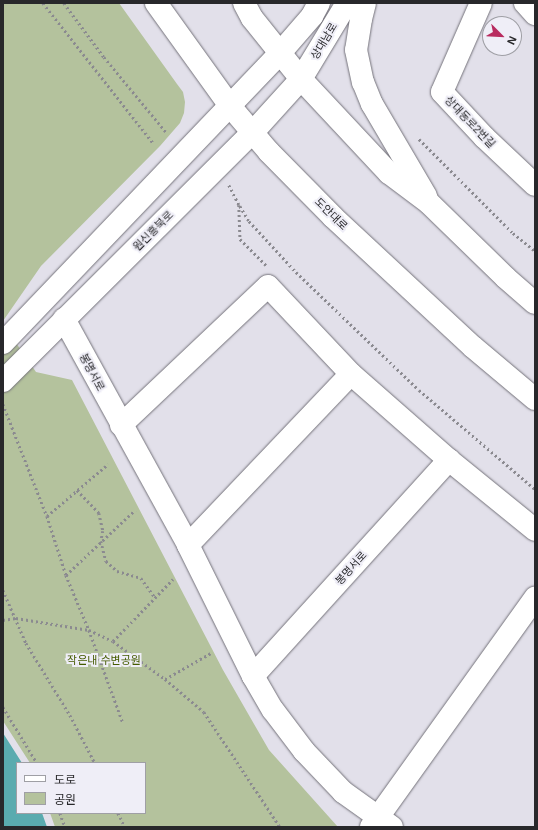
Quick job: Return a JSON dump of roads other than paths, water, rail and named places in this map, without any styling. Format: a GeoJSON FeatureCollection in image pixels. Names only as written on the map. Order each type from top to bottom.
{"type":"FeatureCollection","features":[{"type":"Feature","properties":{"kind":"street","name":"도안대로"},"geometry":{"type":"LineString","coordinates":[[156,3],[230,106],[269,152],[339,222],[473,347],[535,399]]}},
{"type":"Feature","properties":{"kind":"street"},"geometry":{"type":"LineString","coordinates":[[244,3],[252,18],[301,79],[389,173],[429,203],[506,278],[535,303]]}},
{"type":"Feature","properties":{"kind":"street"},"geometry":{"type":"LineString","coordinates":[[3,343],[280,53],[312,16],[319,3]]}},
{"type":"Feature","properties":{"kind":"street","name":"상대남로"},"geometry":{"type":"LineString","coordinates":[[301,79],[347,3]]}},
{"type":"Feature","properties":{"kind":"street"},"geometry":{"type":"LineString","coordinates":[[365,3],[360,19],[356,50],[363,82],[372,104],[429,203]]}},
{"type":"Feature","properties":{"kind":"street","name":"상대동로2번길"},"geometry":{"type":"LineString","coordinates":[[481,3],[442,92],[484,137],[535,185]]}},
{"type":"Feature","properties":{"kind":"street"},"geometry":{"type":"LineString","coordinates":[[525,3],[535,14]]}},
{"type":"Feature","properties":{"kind":"street","name":"원신흥북로"},"geometry":{"type":"LineString","coordinates":[[3,381],[253,132],[301,79]]}},
{"type":"Feature","properties":{"kind":"street"},"geometry":{"type":"LineString","coordinates":[[121,425],[268,286],[351,374],[449,460],[535,530]]}},
{"type":"Feature","properties":{"kind":"street","name":"봉명서로"},"geometry":{"type":"LineString","coordinates":[[64,320],[188,544],[254,676],[274,710],[304,751],[343,792],[380,824],[535,598]]}},
{"type":"Feature","properties":{"kind":"street"},"geometry":{"type":"LineString","coordinates":[[188,544],[351,374]]}},
{"type":"Feature","properties":{"kind":"street","name":"봉명서로"},"geometry":{"type":"LineString","coordinates":[[254,676],[449,460]]}},
{"type":"Feature","properties":{"kind":"water"},"geometry":{"type":"Polygon","coordinates":[[[3,733],[21,762],[16,762],[16,814],[42,814],[47,827],[3,827],[3,733]]]}},
{"type":"Feature","properties":{"kind":"park label","name":"작은내 수변공원"},"geometry":{"type":"Point","coordinates":[104,660]}}]}
